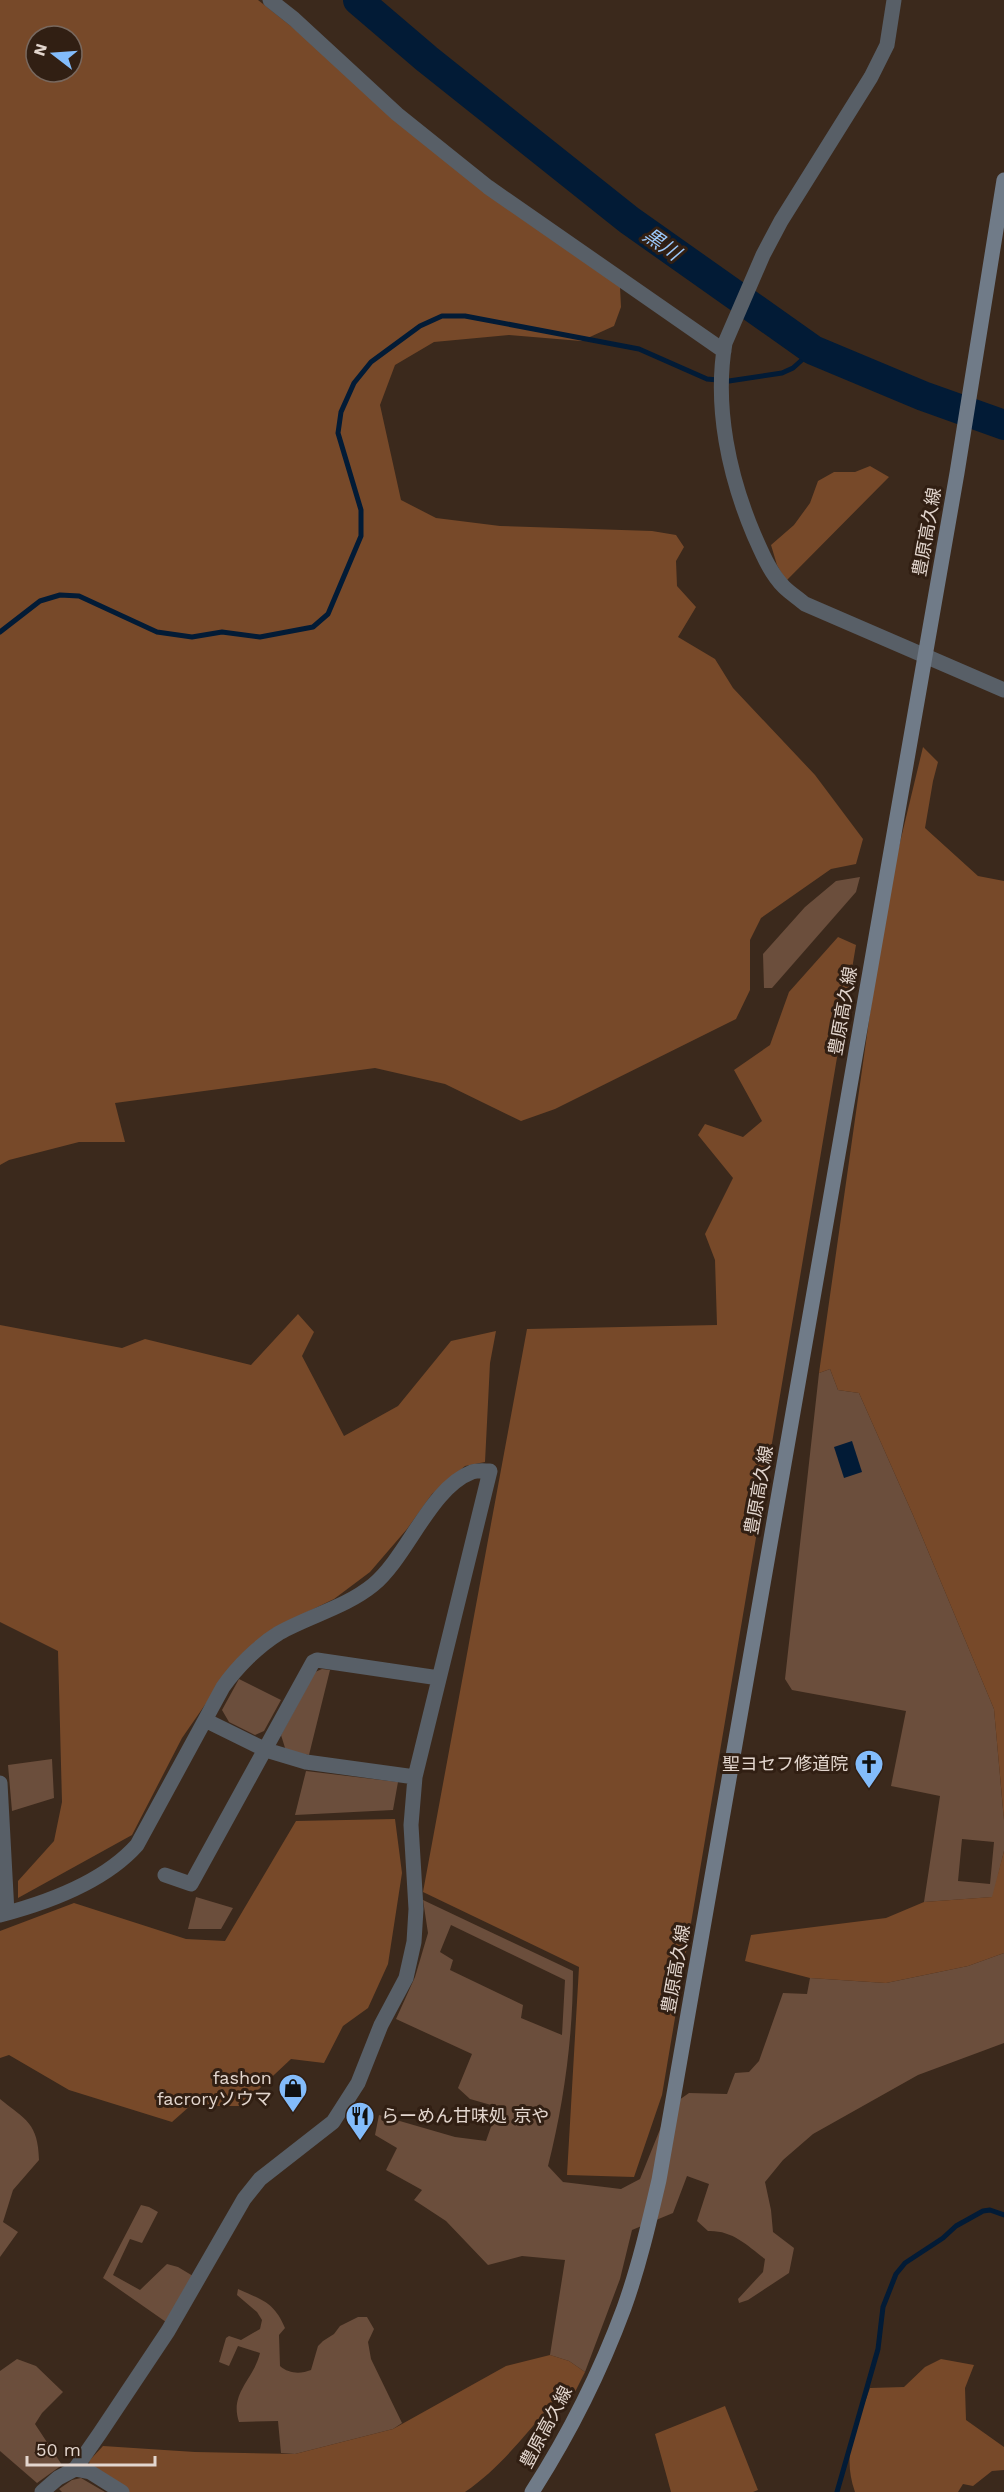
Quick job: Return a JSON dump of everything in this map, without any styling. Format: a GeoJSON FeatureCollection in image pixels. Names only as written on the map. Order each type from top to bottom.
{"type":"FeatureCollection","features":[{"type":"Feature","properties":{"kind":"main road","name":"豊原高久線"},"geometry":{"type":"LineString","coordinates":[[532,2492],[596,2373],[624,2308],[644,2244],[659,2180],[957,474],[1004,180]]}},
{"type":"Feature","properties":{"kind":"street"},"geometry":{"type":"LineString","coordinates":[[270,0],[294,19],[397,114],[488,187],[724,350]]}},
{"type":"Feature","properties":{"kind":"street"},"geometry":{"type":"LineString","coordinates":[[894,0],[887,45],[882,56],[871,77],[801,185],[763,255],[724,350],[723,397],[730,469],[741,504],[765,560],[783,586],[806,604],[1004,690]]}},
{"type":"Feature","properties":{"kind":"street"},"geometry":{"type":"LineString","coordinates":[[0,1783],[4,1914],[36,1906],[109,1869],[125,1858],[137,1845],[234,1671],[278,1634],[347,1602],[373,1585],[394,1563],[433,1505],[456,1482],[473,1472],[490,1471],[415,1777],[411,1825],[416,1909],[414,1942],[406,1978],[381,2025],[358,2083],[328,2127],[260,2179],[244,2199],[153,2355],[75,2469],[58,2478],[42,2492]]}},
{"type":"Feature","properties":{"kind":"street"},"geometry":{"type":"LineString","coordinates":[[165,1875],[191,1884],[313,1662],[317,1660],[439,1678]]}},
{"type":"Feature","properties":{"kind":"street"},"geometry":{"type":"LineString","coordinates":[[205,1720],[266,1750],[306,1762],[415,1777]]}},
{"type":"Feature","properties":{"kind":"street"},"geometry":{"type":"LineString","coordinates":[[75,2469],[90,2472],[123,2492]]}},
{"type":"Feature","properties":{"kind":"shaded area"},"geometry":{"type":"Polygon","coordinates":[[[0,0],[258,0],[620,287],[621,307],[614,326],[581,341],[509,335],[434,342],[395,365],[380,405],[401,500],[436,518],[500,526],[652,531],[676,535],[684,547],[676,561],[677,586],[696,607],[678,637],[715,659],[733,688],[815,775],[863,839],[856,864],[831,869],[761,918],[750,940],[750,990],[736,1019],[555,1109],[521,1121],[445,1084],[375,1068],[115,1103],[125,1142],[79,1142],[9,1160],[0,1165],[0,0]]]}},
{"type":"Feature","properties":{"kind":"shaded area"},"geometry":{"type":"Polygon","coordinates":[[[870,466],[889,477],[786,581],[777,565],[771,545],[794,525],[810,503],[818,481],[834,472],[855,472],[870,466]]]}},
{"type":"Feature","properties":{"kind":"shaded area"},"geometry":{"type":"Polygon","coordinates":[[[923,747],[938,762],[925,828],[978,876],[1004,881],[1004,1820],[994,1709],[859,1393],[838,1390],[830,1369],[819,1373],[882,929],[923,747]]]}},
{"type":"Feature","properties":{"kind":"shaded area"},"geometry":{"type":"Polygon","coordinates":[[[860,877],[856,892],[772,988],[764,988],[763,954],[805,907],[836,881],[860,877]]]}},
{"type":"Feature","properties":{"kind":"shaded area"},"geometry":{"type":"Polygon","coordinates":[[[838,937],[856,945],[662,2095],[634,2177],[567,2175],[579,1967],[423,1892],[527,1329],[717,1325],[715,1260],[705,1234],[733,1178],[698,1135],[705,1124],[743,1137],[762,1121],[734,1070],[770,1045],[789,992],[838,937]]]}},
{"type":"Feature","properties":{"kind":"shaded area"},"geometry":{"type":"Polygon","coordinates":[[[298,1314],[314,1332],[302,1356],[344,1436],[398,1406],[451,1341],[496,1331],[490,1363],[485,1462],[465,1466],[432,1494],[407,1529],[370,1572],[334,1599],[272,1629],[227,1673],[182,1738],[132,1835],[18,1898],[18,1881],[54,1841],[62,1802],[58,1651],[0,1622],[0,1325],[122,1348],[145,1339],[251,1365],[298,1314]]]}},
{"type":"Feature","properties":{"kind":"shaded area"},"geometry":{"type":"Polygon","coordinates":[[[830,1369],[838,1390],[859,1393],[994,1709],[1004,1820],[1004,1851],[993,1897],[924,1902],[940,1796],[891,1786],[906,1711],[792,1690],[785,1679],[819,1373],[830,1369]],[[962,1839],[958,1881],[990,1884],[994,1842],[962,1839]]]}},
{"type":"Feature","properties":{"kind":"shaded area"},"geometry":{"type":"Polygon","coordinates":[[[322,1669],[330,1670],[309,1755],[286,1751],[281,1735],[315,1672],[322,1669]]]}},
{"type":"Feature","properties":{"kind":"shaded area"},"geometry":{"type":"Polygon","coordinates":[[[239,1679],[281,1700],[264,1731],[255,1735],[229,1722],[222,1710],[239,1679]]]}},
{"type":"Feature","properties":{"kind":"shaded area"},"geometry":{"type":"Polygon","coordinates":[[[52,1759],[54,1798],[12,1811],[8,1765],[52,1759]]]}},
{"type":"Feature","properties":{"kind":"shaded area"},"geometry":{"type":"Polygon","coordinates":[[[306,1771],[398,1782],[393,1810],[295,1815],[306,1771]]]}},
{"type":"Feature","properties":{"kind":"shaded area"},"geometry":{"type":"Polygon","coordinates":[[[395,1819],[402,1873],[388,1964],[368,2008],[343,2026],[324,2063],[291,2059],[241,2106],[190,2106],[172,2122],[69,2090],[9,2055],[0,2058],[0,1931],[74,1903],[186,1939],[225,1941],[296,1821],[395,1819]]]}},
{"type":"Feature","properties":{"kind":"shaded area"},"geometry":{"type":"Polygon","coordinates":[[[1004,1851],[1004,1953],[968,1966],[886,1983],[810,1978],[745,1961],[751,1935],[886,1918],[924,1902],[992,1897],[1004,1851]]]}},
{"type":"Feature","properties":{"kind":"shaded area"},"geometry":{"type":"Polygon","coordinates":[[[196,1897],[233,1908],[221,1929],[188,1929],[196,1897]]]}},
{"type":"Feature","properties":{"kind":"shaded area"},"geometry":{"type":"Polygon","coordinates":[[[423,1900],[573,1971],[566,2069],[559,2118],[548,2166],[563,2182],[621,2189],[640,2179],[669,2107],[689,2093],[727,2094],[735,2073],[749,2072],[759,2061],[783,1993],[807,1994],[810,1978],[886,1983],[968,1966],[1004,1953],[1004,2043],[918,2075],[813,2134],[783,2160],[765,2182],[773,2232],[794,2248],[789,2273],[748,2300],[739,2303],[738,2299],[763,2272],[765,2259],[739,2239],[717,2231],[708,2231],[697,2221],[709,2184],[687,2176],[673,2213],[632,2230],[620,2279],[585,2372],[569,2361],[550,2355],[565,2260],[522,2256],[488,2265],[446,2221],[414,2200],[422,2190],[386,2170],[397,2148],[375,2135],[379,2115],[455,2137],[486,2141],[498,2107],[470,2099],[458,2088],[472,2054],[396,2019],[415,1977],[428,1933],[423,1900]],[[451,1925],[440,1952],[453,1960],[450,1970],[523,2005],[521,2018],[562,2035],[565,1980],[451,1925]]]}},
{"type":"Feature","properties":{"kind":"shaded area"},"geometry":{"type":"Polygon","coordinates":[[[0,2099],[24,2118],[33,2130],[39,2160],[13,2190],[3,2222],[18,2232],[0,2257],[0,2099]]]}},
{"type":"Feature","properties":{"kind":"shaded area"},"geometry":{"type":"Polygon","coordinates":[[[141,2205],[158,2212],[142,2243],[130,2239],[113,2275],[140,2290],[167,2264],[178,2267],[193,2276],[166,2322],[103,2278],[141,2205]]]}},
{"type":"Feature","properties":{"kind":"shaded area"},"geometry":{"type":"Polygon","coordinates":[[[238,2289],[272,2307],[281,2319],[285,2328],[279,2335],[280,2366],[291,2372],[311,2370],[318,2346],[323,2341],[334,2334],[340,2326],[358,2317],[367,2317],[374,2329],[368,2342],[371,2359],[402,2423],[393,2429],[295,2454],[281,2453],[278,2421],[239,2422],[237,2403],[260,2353],[238,2346],[229,2366],[219,2362],[226,2338],[229,2336],[241,2340],[260,2329],[262,2320],[257,2312],[237,2295],[238,2289]]]}},
{"type":"Feature","properties":{"kind":"shaded area"},"geometry":{"type":"Polygon","coordinates":[[[550,2355],[569,2361],[585,2372],[569,2404],[553,2402],[501,2461],[465,2492],[123,2492],[90,2467],[89,2461],[103,2446],[195,2452],[295,2454],[393,2429],[506,2366],[550,2355]]]}},
{"type":"Feature","properties":{"kind":"shaded area"},"geometry":{"type":"Polygon","coordinates":[[[17,2359],[36,2366],[63,2392],[42,2413],[35,2424],[62,2465],[37,2483],[0,2451],[0,2371],[17,2359]]]}},
{"type":"Feature","properties":{"kind":"shaded area"},"geometry":{"type":"Polygon","coordinates":[[[941,2359],[974,2365],[965,2388],[966,2420],[1004,2447],[1004,2470],[992,2471],[973,2486],[963,2484],[958,2492],[855,2492],[851,2478],[850,2452],[852,2439],[870,2388],[904,2387],[925,2367],[941,2359]]]}},
{"type":"Feature","properties":{"kind":"shaded area"},"geometry":{"type":"Polygon","coordinates":[[[725,2406],[758,2490],[753,2492],[671,2492],[655,2434],[725,2406]]]}},
{"type":"Feature","properties":{"kind":"shaded area"},"geometry":{"type":"Polygon","coordinates":[[[81,2478],[105,2492],[62,2492],[59,2489],[72,2480],[81,2478]]]}},
{"type":"Feature","properties":{"kind":"water"},"geometry":{"type":"Polygon","coordinates":[[[852,1441],[862,1472],[844,1478],[834,1447],[852,1441]]]}},
{"type":"Feature","properties":{"kind":"waterway","name":"黒川"},"geometry":{"type":"LineString","coordinates":[[358,0],[427,59],[629,220],[813,350],[923,396],[1004,425]]}},
{"type":"Feature","properties":{"kind":"waterway"},"geometry":{"type":"LineString","coordinates":[[0,632],[40,601],[60,595],[79,596],[157,632],[192,637],[222,632],[260,637],[313,627],[328,614],[361,536],[361,510],[338,433],[341,412],[354,383],[371,362],[420,326],[442,316],[465,316],[639,349],[707,379],[729,381],[782,373],[793,368],[813,350]]}},
{"type":"Feature","properties":{"kind":"waterway"},"geometry":{"type":"LineString","coordinates":[[837,2492],[878,2349],[883,2307],[896,2274],[905,2263],[943,2238],[956,2226],[983,2211],[990,2210],[1004,2215]]}},
{"type":"Feature","properties":{"kind":"place","name":"聖ヨセフ修道院"},"geometry":{"type":"Point","coordinates":[869,1790]}},
{"type":"Feature","properties":{"kind":"place","name":"fashon facroryソウマ"},"geometry":{"type":"Point","coordinates":[293,2114]}},
{"type":"Feature","properties":{"kind":"place","name":"らーめん甘味処 京や"},"geometry":{"type":"Point","coordinates":[360,2142]}}]}
